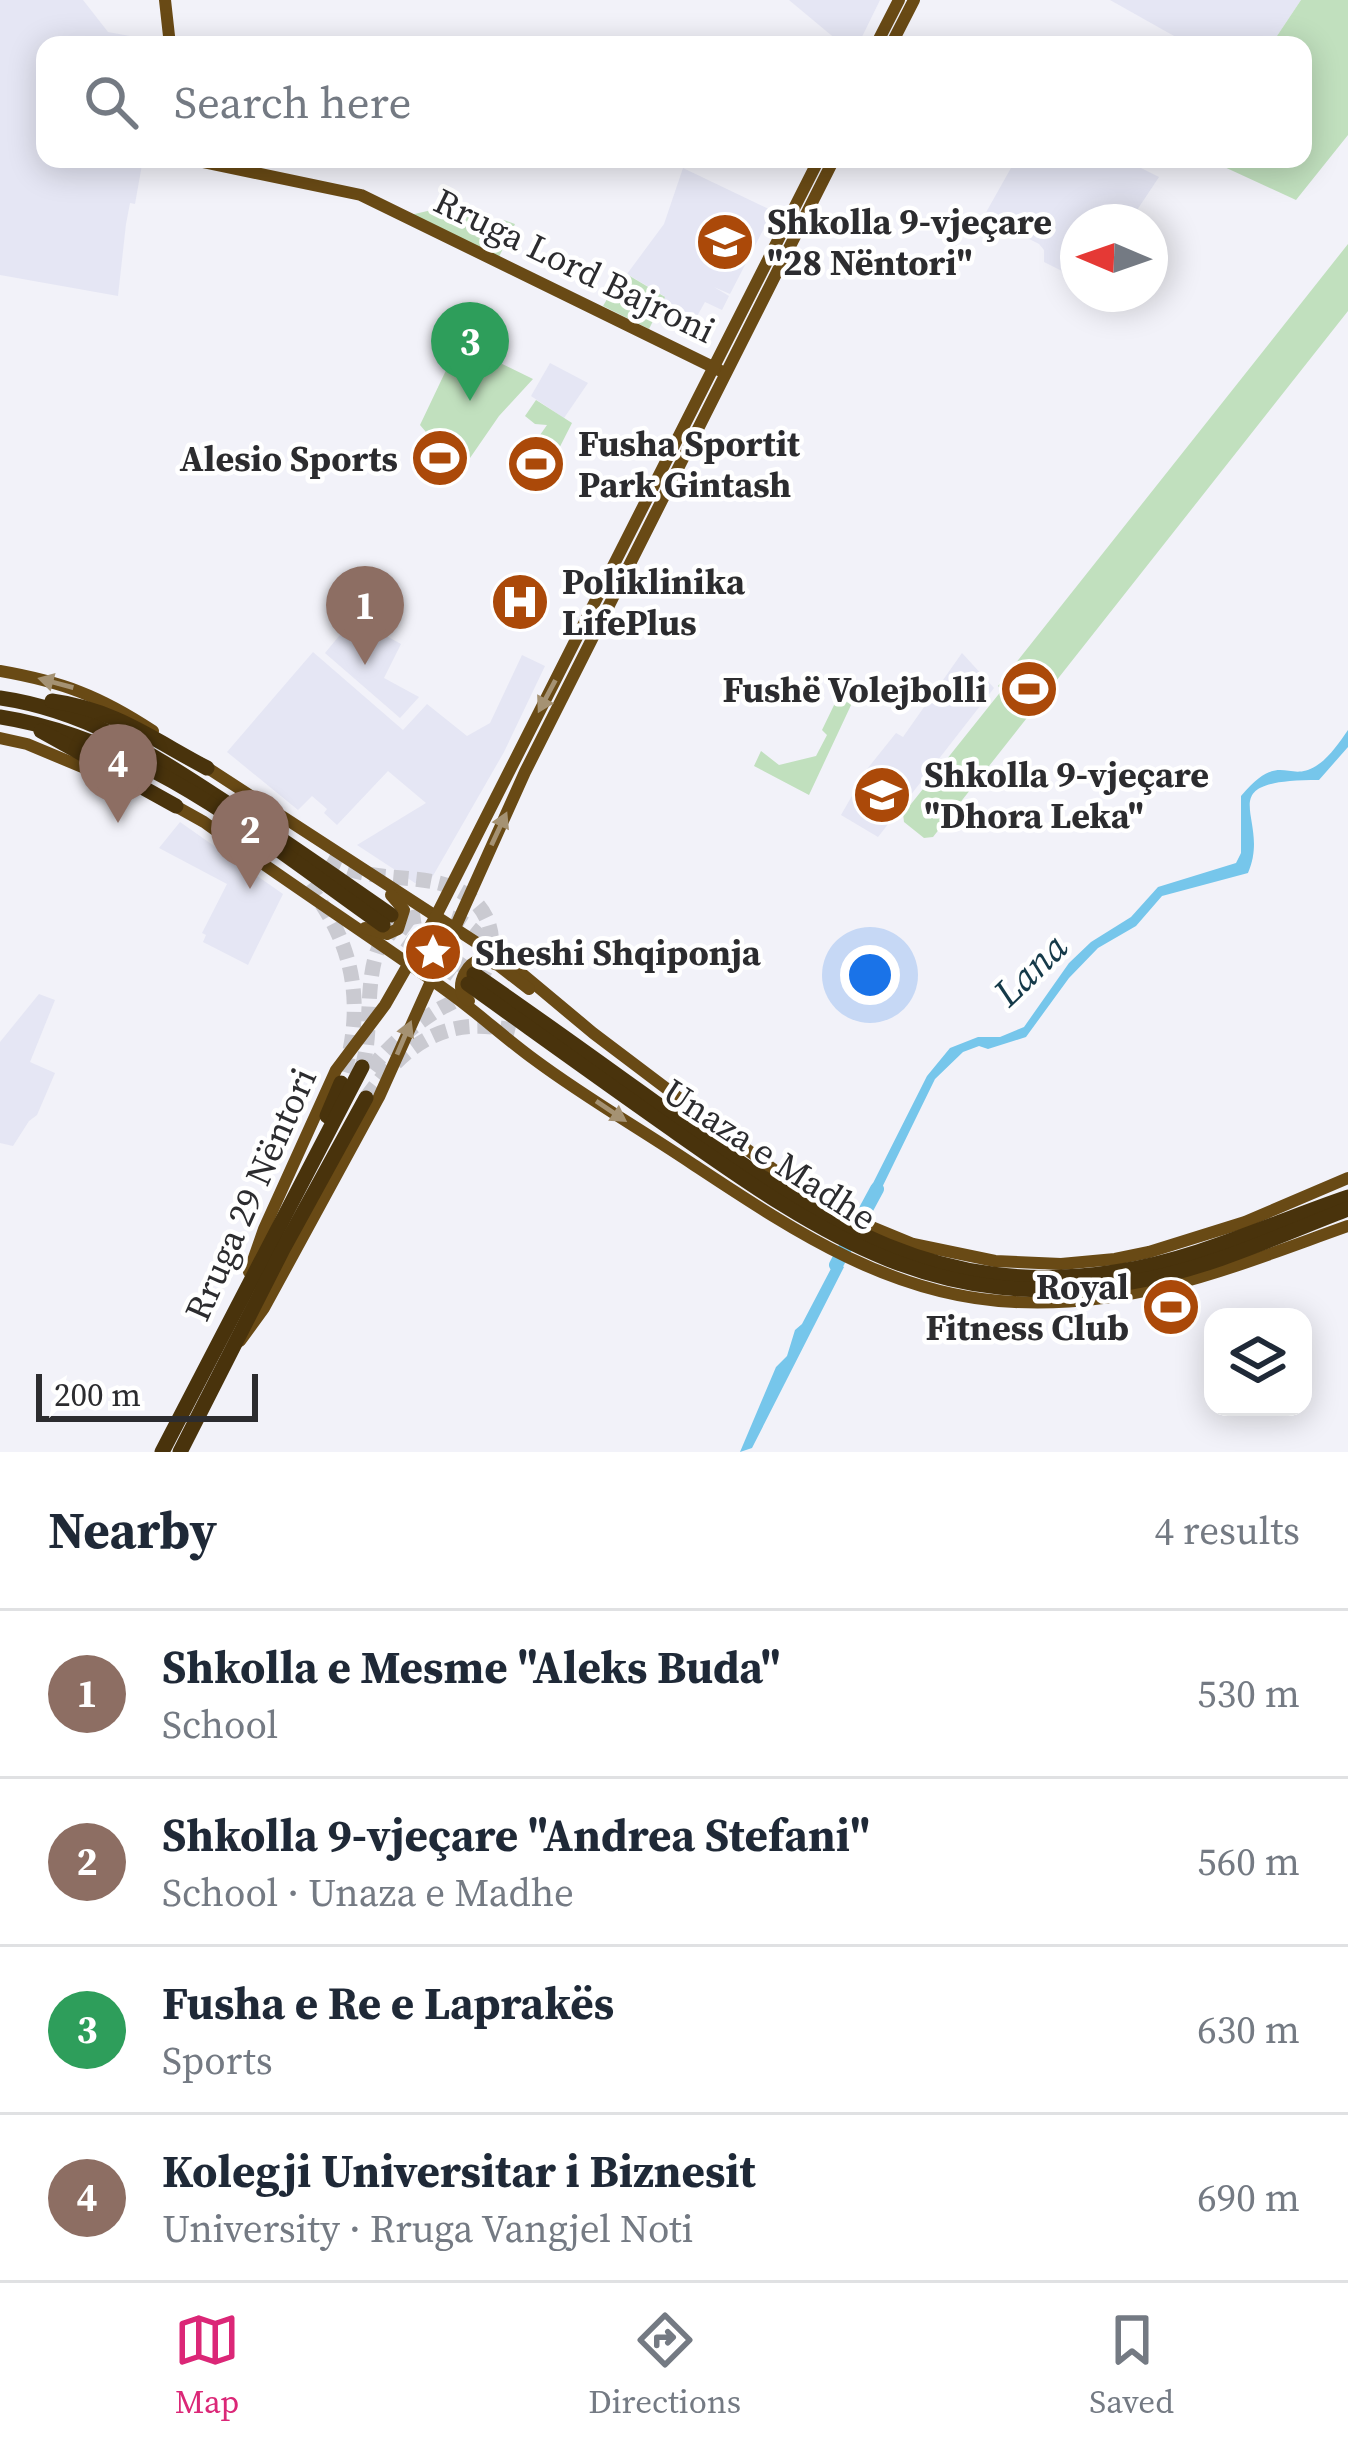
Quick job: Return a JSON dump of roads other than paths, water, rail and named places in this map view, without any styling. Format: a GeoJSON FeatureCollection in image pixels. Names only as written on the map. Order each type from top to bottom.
{"type":"FeatureCollection","features":[{"type":"Feature","properties":{"kind":"highway"},"geometry":{"type":"LineString","coordinates":[[0,692],[82,714],[152,754],[272,832],[387,920],[151,769],[68,733],[0,722]]}},
{"type":"Feature","properties":{"kind":"highway"},"geometry":{"type":"LineString","coordinates":[[0,692],[99,726]]}},
{"type":"Feature","properties":{"kind":"highway"},"geometry":{"type":"LineString","coordinates":[[46,701],[87,706],[118,717],[207,768]]}},
{"type":"Feature","properties":{"kind":"highway"},"geometry":{"type":"LineString","coordinates":[[0,722],[151,769]]}},
{"type":"Feature","properties":{"kind":"highway"},"geometry":{"type":"LineString","coordinates":[[33,729],[183,809]]}},
{"type":"Feature","properties":{"kind":"highway"},"geometry":{"type":"LineString","coordinates":[[247,830],[308,885]]}},
{"type":"Feature","properties":{"kind":"highway"},"geometry":{"type":"LineString","coordinates":[[272,832],[327,860]]}},
{"type":"Feature","properties":{"kind":"highway","name":"Unaza e Madhe"},"geometry":{"type":"LineString","coordinates":[[836,1232],[548,1025],[471,979],[623,1095],[836,1232],[939,1277],[998,1288],[1048,1290],[1138,1281],[1208,1263],[1348,1197]]}},
{"type":"Feature","properties":{"kind":"highway"},"geometry":{"type":"LineString","coordinates":[[520,991],[548,1025]]}},
{"type":"Feature","properties":{"kind":"highway"},"geometry":{"type":"LineString","coordinates":[[515,1038],[623,1095]]}},
{"type":"Feature","properties":{"kind":"highway"},"geometry":{"type":"LineString","coordinates":[[239,1304],[367,1068],[301,1214]]}},
{"type":"Feature","properties":{"kind":"highway"},"geometry":{"type":"LineString","coordinates":[[264,1256],[341,1083]]}},
{"type":"Feature","properties":{"kind":"highway"},"geometry":{"type":"LineString","coordinates":[[232,1350],[366,1098]]}},
{"type":"Feature","properties":{"kind":"highway"},"geometry":{"type":"LineString","coordinates":[[1257,1238],[1264,1224],[1348,1182]]}},
{"type":"Feature","properties":{"kind":"highway","name":"Unaza e Madhe"},"geometry":{"type":"LineString","coordinates":[[1257,1238],[1348,1218]]}},
{"type":"Feature","properties":{"kind":"highway","name":"Rruga 29 Nëntori"},"geometry":{"type":"LineString","coordinates":[[182,1430],[239,1304]]}},
{"type":"Feature","properties":{"kind":"highway","name":"Rruga 29 Nëntori"},"geometry":{"type":"LineString","coordinates":[[182,1430],[232,1350]]}},
{"type":"Feature","properties":{"kind":"highway"},"geometry":{"type":"LineString","coordinates":[[158,1452],[182,1430]]}},
{"type":"Feature","properties":{"kind":"highway"},"geometry":{"type":"LineString","coordinates":[[182,1430],[182,1452]]}},
{"type":"Feature","properties":{"kind":"main road"},"geometry":{"type":"LineString","coordinates":[[164,0],[169,36]]}},
{"type":"Feature","properties":{"kind":"main road"},"geometry":{"type":"LineString","coordinates":[[881,36],[899,0]]}},
{"type":"Feature","properties":{"kind":"main road"},"geometry":{"type":"LineString","coordinates":[[896,36],[914,0]]}},
{"type":"Feature","properties":{"kind":"main road","name":"Rruga Lord Bajroni"},"geometry":{"type":"LineString","coordinates":[[233,168],[353,192],[720,370]]}},
{"type":"Feature","properties":{"kind":"main road"},"geometry":{"type":"LineString","coordinates":[[720,370],[815,168]]}},
{"type":"Feature","properties":{"kind":"main road"},"geometry":{"type":"LineString","coordinates":[[720,370],[829,168]]}},
{"type":"Feature","properties":{"kind":"main road","name":"Rruga 29 Nëntori"},"geometry":{"type":"LineString","coordinates":[[239,1304],[266,1223],[336,1070],[372,1025],[436,916],[720,370]]}},
{"type":"Feature","properties":{"kind":"main road","name":"Rruga 29 Nëntori"},"geometry":{"type":"LineString","coordinates":[[232,1350],[264,1308],[379,1097],[525,772],[720,370]]}},
{"type":"Feature","properties":{"kind":"main road"},"geometry":{"type":"LineString","coordinates":[[0,671],[52,680],[111,702],[355,867],[514,967],[777,1172],[836,1232]]}},
{"type":"Feature","properties":{"kind":"main road"},"geometry":{"type":"LineString","coordinates":[[0,738],[27,744],[183,809],[515,1038],[622,1119],[862,1245],[909,1283],[1015,1302],[1087,1302],[1182,1284],[1348,1218]]}},
{"type":"Feature","properties":{"kind":"main road"},"geometry":{"type":"LineString","coordinates":[[286,883],[370,930],[387,934],[398,928],[404,918],[401,904],[355,867]]}},
{"type":"Feature","properties":{"kind":"main road"},"geometry":{"type":"LineString","coordinates":[[515,1038],[462,994],[463,977],[474,962],[488,960],[556,1004]]}},
{"type":"Feature","properties":{"kind":"main road"},"geometry":{"type":"LineString","coordinates":[[862,1245],[913,1244],[1021,1263],[1085,1263],[1174,1245],[1348,1182]]}},
{"type":"Feature","properties":{"kind":"water"},"geometry":{"type":"Polygon","coordinates":[[[1348,730],[1348,747],[1319,780],[1284,782],[1253,794],[1254,853],[1248,873],[1162,896],[1136,926],[1098,948],[1069,978],[1026,1037],[963,1052],[935,1079],[873,1206],[864,1201],[927,1076],[950,1048],[1024,1027],[1069,963],[1091,942],[1131,917],[1158,887],[1236,863],[1241,853],[1241,796],[1265,774],[1316,766],[1348,730]]]}},
{"type":"Feature","properties":{"kind":"water"},"geometry":{"type":"Polygon","coordinates":[[[835,1261],[844,1267],[752,1448],[740,1452],[776,1367],[787,1356],[795,1330],[835,1261]]]}},
{"type":"Feature","properties":{"kind":"waterway","name":"Lana"},"geometry":{"type":"LineString","coordinates":[[836,1265],[877,1189]]}},
{"type":"Feature","properties":{"kind":"tunnel"},"geometry":{"type":"LineString","coordinates":[[327,860],[359,872],[454,888],[479,907],[491,933],[489,961],[473,988],[408,1032],[371,1069]]}},
{"type":"Feature","properties":{"kind":"tunnel"},"geometry":{"type":"LineString","coordinates":[[308,885],[337,931],[352,979],[353,1030],[341,1083]]}},
{"type":"Feature","properties":{"kind":"tunnel"},"geometry":{"type":"LineString","coordinates":[[362,1067],[372,972],[389,932],[407,919],[444,916],[469,927],[494,955]]}},
{"type":"Feature","properties":{"kind":"tunnel"},"geometry":{"type":"LineString","coordinates":[[398,921],[474,974]]}},
{"type":"Feature","properties":{"kind":"tunnel"},"geometry":{"type":"LineString","coordinates":[[386,926],[468,984]]}},
{"type":"Feature","properties":{"kind":"tunnel"},"geometry":{"type":"LineString","coordinates":[[366,1098],[396,1062],[429,1038],[468,1027],[515,1031]]}},
{"type":"Feature","properties":{"kind":"place","name":"Shkolla 9-vjeçare \"28 Nëntori\""},"geometry":{"type":"Point","coordinates":[725,242]}},
{"type":"Feature","properties":{"kind":"place","name":"Fusha e Re e Laprakës"},"geometry":{"type":"Point","coordinates":[470,401]}},
{"type":"Feature","properties":{"kind":"place","name":"Alesio Sports"},"geometry":{"type":"Point","coordinates":[440,458]}},
{"type":"Feature","properties":{"kind":"place","name":"Fusha Sportit Park Gintash"},"geometry":{"type":"Point","coordinates":[536,464]}},
{"type":"Feature","properties":{"kind":"place","name":"Poliklinika LifePlus"},"geometry":{"type":"Point","coordinates":[520,602]}},
{"type":"Feature","properties":{"kind":"place","name":"Shkolla e Mesme \"Aleks Buda\""},"geometry":{"type":"Point","coordinates":[365,665]}},
{"type":"Feature","properties":{"kind":"place","name":"Fushë Volejbolli"},"geometry":{"type":"Point","coordinates":[1029,689]}},
{"type":"Feature","properties":{"kind":"place","name":"Shkolla 9-vjeçare \"Dhora Leka\""},"geometry":{"type":"Point","coordinates":[882,795]}},
{"type":"Feature","properties":{"kind":"place","name":"Kolegji Universitar i Biznesit"},"geometry":{"type":"Point","coordinates":[118,823]}},
{"type":"Feature","properties":{"kind":"place","name":"Shkolla 9-vjeçare \"Andrea Stefani\""},"geometry":{"type":"Point","coordinates":[250,889]}},
{"type":"Feature","properties":{"kind":"place","name":"Sheshi Shqiponja"},"geometry":{"type":"Point","coordinates":[433,952]}},
{"type":"Feature","properties":{"kind":"place","name":"Royal Fitness Club"},"geometry":{"type":"Point","coordinates":[1171,1307]}}]}
